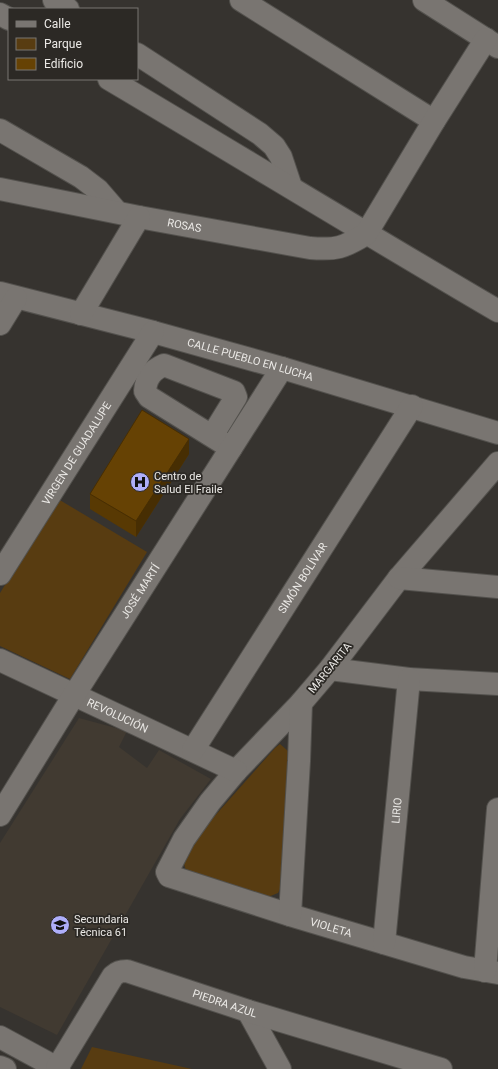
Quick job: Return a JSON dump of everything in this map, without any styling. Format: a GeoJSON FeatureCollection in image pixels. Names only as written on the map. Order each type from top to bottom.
{"type":"FeatureCollection","features":[{"type":"Feature","properties":{"kind":"street"},"geometry":{"type":"LineString","coordinates":[[54,0],[66,8]]}},
{"type":"Feature","properties":{"kind":"street"},"geometry":{"type":"LineString","coordinates":[[241,0],[434,121]]}},
{"type":"Feature","properties":{"kind":"street"},"geometry":{"type":"LineString","coordinates":[[366,234],[434,121],[492,43],[424,0]]}},
{"type":"Feature","properties":{"kind":"street"},"geometry":{"type":"LineString","coordinates":[[138,55],[260,134],[274,146],[281,157],[291,187]]}},
{"type":"Feature","properties":{"kind":"street"},"geometry":{"type":"LineString","coordinates":[[111,80],[291,187],[366,234],[498,311]]}},
{"type":"Feature","properties":{"kind":"street"},"geometry":{"type":"LineString","coordinates":[[0,130],[81,177],[98,190],[117,212]]}},
{"type":"Feature","properties":{"kind":"street","name":"ROSAS"},"geometry":{"type":"LineString","coordinates":[[0,189],[139,217],[310,248],[329,250],[349,245],[366,234]]}},
{"type":"Feature","properties":{"kind":"street"},"geometry":{"type":"LineString","coordinates":[[81,314],[139,217]]}},
{"type":"Feature","properties":{"kind":"street"},"geometry":{"type":"LineString","coordinates":[[0,324],[8,296]]}},
{"type":"Feature","properties":{"kind":"street","name":"CALLE PUEBLO EN LUCHA"},"geometry":{"type":"LineString","coordinates":[[8,296],[153,332],[282,368],[412,406],[498,434]]}},
{"type":"Feature","properties":{"kind":"street","name":"VIRGEN DE GUADALUPE"},"geometry":{"type":"LineString","coordinates":[[0,574],[153,332]]}},
{"type":"Feature","properties":{"kind":"street","name":"JOSÉ MARTÍ"},"geometry":{"type":"LineString","coordinates":[[0,815],[74,695],[282,368]]}},
{"type":"Feature","properties":{"kind":"street","name":"SIMÓN BOLÍVAR"},"geometry":{"type":"LineString","coordinates":[[194,750],[412,406]]}},
{"type":"Feature","properties":{"kind":"street"},"geometry":{"type":"LineString","coordinates":[[212,436],[231,448]]}},
{"type":"Feature","properties":{"kind":"street","name":"MARGARITA"},"geometry":{"type":"LineString","coordinates":[[167,874],[184,838],[210,802],[236,771],[301,703],[330,670],[399,578],[498,463]]}},
{"type":"Feature","properties":{"kind":"street"},"geometry":{"type":"LineString","coordinates":[[399,578],[498,587]]}},
{"type":"Feature","properties":{"kind":"street","name":"REVOLUCIÓN"},"geometry":{"type":"LineString","coordinates":[[0,660],[236,771]]}},
{"type":"Feature","properties":{"kind":"street"},"geometry":{"type":"LineString","coordinates":[[330,670],[409,679],[498,684]]}},
{"type":"Feature","properties":{"kind":"street","name":"LIRIO"},"geometry":{"type":"LineString","coordinates":[[384,943],[409,679]]}},
{"type":"Feature","properties":{"kind":"street"},"geometry":{"type":"LineString","coordinates":[[290,915],[299,768],[301,703]]}},
{"type":"Feature","properties":{"kind":"street"},"geometry":{"type":"LineString","coordinates":[[492,972],[498,809]]}},
{"type":"Feature","properties":{"kind":"street","name":"VIOLETA"},"geometry":{"type":"LineString","coordinates":[[167,874],[290,915],[464,968],[492,972]]}},
{"type":"Feature","properties":{"kind":"street","name":"PIEDRA AZUL"},"geometry":{"type":"LineString","coordinates":[[58,1068],[113,976],[121,971],[127,971],[248,1011],[441,1069]]}},
{"type":"Feature","properties":{"kind":"street"},"geometry":{"type":"LineString","coordinates":[[248,1011],[280,1069]]}},
{"type":"Feature","properties":{"kind":"street"},"geometry":{"type":"LineString","coordinates":[[0,1037],[58,1068]]}},
{"type":"Feature","properties":{"kind":"street"},"geometry":{"type":"LineString","coordinates":[[0,1067],[4,1069]]}},
{"type":"Feature","properties":{"kind":"shaded area","name":"Secundaria Técnica 61"},"geometry":{"type":"Polygon","coordinates":[[[79,718],[127,731],[119,747],[147,768],[159,750],[211,779],[180,819],[57,1035],[0,1007],[0,843],[79,718]]]}},
{"type":"Feature","properties":{"kind":"green space"},"geometry":{"type":"Polygon","coordinates":[[[58,499],[147,552],[70,679],[0,646],[0,593],[58,499]]]}},
{"type":"Feature","properties":{"kind":"green space"},"geometry":{"type":"Polygon","coordinates":[[[280,744],[288,751],[292,759],[281,887],[278,893],[268,897],[186,871],[183,860],[196,837],[280,744]]]}},
{"type":"Feature","properties":{"kind":"green space"},"geometry":{"type":"Polygon","coordinates":[[[92,1047],[192,1069],[81,1069],[92,1047]]]}},
{"type":"Feature","properties":{"kind":"building","name":"Centro de Salud El Fraile"},"geometry":{"type":"Polygon","coordinates":[[[142,410],[189,439],[136,521],[90,494],[142,410]]]}},
{"type":"Feature","properties":{"kind":"place","name":"Centro de Salud El Fraile"},"geometry":{"type":"Point","coordinates":[140,482]}},
{"type":"Feature","properties":{"kind":"place","name":"Secundaria Técnica 61"},"geometry":{"type":"Point","coordinates":[60,925]}}]}
